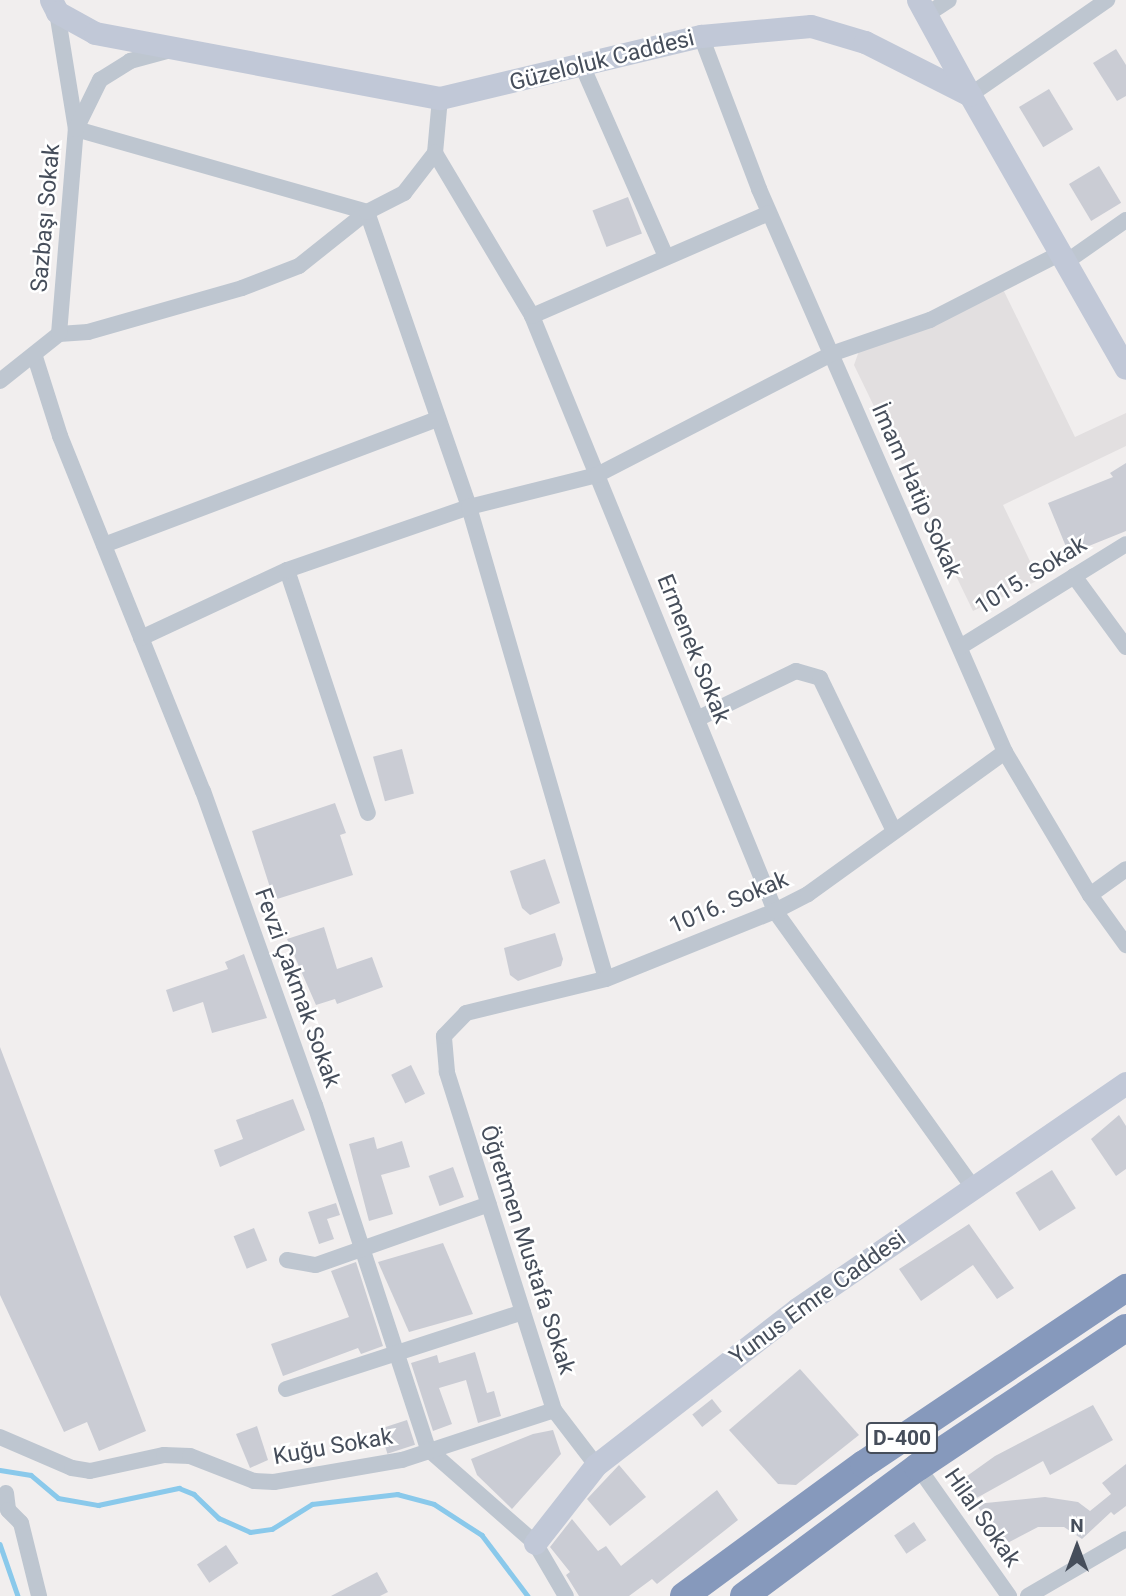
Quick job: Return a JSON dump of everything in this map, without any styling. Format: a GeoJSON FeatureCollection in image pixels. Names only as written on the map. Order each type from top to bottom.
{"type":"FeatureCollection","features":[{"type":"Feature","properties":{"kind":"highway","name":"D-400"},"geometry":{"type":"LineString","coordinates":[[684,1596],[864,1464],[1126,1288]]}},
{"type":"Feature","properties":{"kind":"highway","name":"D-400"},"geometry":{"type":"LineString","coordinates":[[744,1596],[918,1467],[1126,1328]]}},
{"type":"Feature","properties":{"kind":"main road","name":"Güzeloluk Caddesi"},"geometry":{"type":"LineString","coordinates":[[54,6],[95,33],[440,98],[471,94],[582,63],[701,36],[811,26],[865,42],[970,95]]}},
{"type":"Feature","properties":{"kind":"main road"},"geometry":{"type":"LineString","coordinates":[[922,7],[1126,368]]}},
{"type":"Feature","properties":{"kind":"main road","name":"Yunus Emre Caddesi"},"geometry":{"type":"LineString","coordinates":[[535,1543],[596,1465],[797,1309],[1126,1083]]}},
{"type":"Feature","properties":{"kind":"street"},"geometry":{"type":"LineString","coordinates":[[922,7],[949,0]]}},
{"type":"Feature","properties":{"kind":"street"},"geometry":{"type":"LineString","coordinates":[[970,95],[1107,0]]}},
{"type":"Feature","properties":{"kind":"street"},"geometry":{"type":"LineString","coordinates":[[54,6],[76,129],[367,212]]}},
{"type":"Feature","properties":{"kind":"street","name":"İmam Hatip Sokak"},"geometry":{"type":"LineString","coordinates":[[701,36],[769,213],[1005,752],[1090,895],[1126,945]]}},
{"type":"Feature","properties":{"kind":"street","name":"Sazbaşı Sokak"},"geometry":{"type":"LineString","coordinates":[[59,334],[76,129],[100,80],[130,61],[180,48]]}},
{"type":"Feature","properties":{"kind":"street"},"geometry":{"type":"LineString","coordinates":[[582,63],[665,254]]}},
{"type":"Feature","properties":{"kind":"street"},"geometry":{"type":"LineString","coordinates":[[0,382],[59,334],[88,332],[229,292],[299,266],[367,212],[404,193],[435,153],[440,98]]}},
{"type":"Feature","properties":{"kind":"street","name":"Ermenek Sokak"},"geometry":{"type":"LineString","coordinates":[[435,153],[532,316],[775,911],[974,1188]]}},
{"type":"Feature","properties":{"kind":"street"},"geometry":{"type":"LineString","coordinates":[[367,212],[469,507],[606,979]]}},
{"type":"Feature","properties":{"kind":"street"},"geometry":{"type":"LineString","coordinates":[[532,316],[665,254],[769,213]]}},
{"type":"Feature","properties":{"kind":"street"},"geometry":{"type":"LineString","coordinates":[[141,638],[288,570],[469,507],[597,475],[831,354],[930,320],[1063,258],[1126,220]]}},
{"type":"Feature","properties":{"kind":"street","name":"Fevzi Çakmak Sokak"},"geometry":{"type":"LineString","coordinates":[[35,356],[104,545],[203,791],[362,1249],[428,1449]]}},
{"type":"Feature","properties":{"kind":"street"},"geometry":{"type":"LineString","coordinates":[[104,545],[438,419]]}},
{"type":"Feature","properties":{"kind":"street","name":"1015. Sokak"},"geometry":{"type":"LineString","coordinates":[[960,647],[1126,544]]}},
{"type":"Feature","properties":{"kind":"street"},"geometry":{"type":"LineString","coordinates":[[288,570],[368,813]]}},
{"type":"Feature","properties":{"kind":"street"},"geometry":{"type":"LineString","coordinates":[[1074,576],[1126,647]]}},
{"type":"Feature","properties":{"kind":"street"},"geometry":{"type":"LineString","coordinates":[[697,719],[796,671],[820,678],[894,831]]}},
{"type":"Feature","properties":{"kind":"street","name":"1016. Sokak"},"geometry":{"type":"LineString","coordinates":[[444,1037],[466,1013],[606,979],[775,911],[808,894],[1005,752]]}},
{"type":"Feature","properties":{"kind":"street"},"geometry":{"type":"LineString","coordinates":[[1090,895],[1126,869]]}},
{"type":"Feature","properties":{"kind":"street","name":"Öğretmen Mustafa Sokak"},"geometry":{"type":"LineString","coordinates":[[444,1037],[447,1072],[554,1410],[596,1465]]}},
{"type":"Feature","properties":{"kind":"street"},"geometry":{"type":"LineString","coordinates":[[287,1260],[316,1265],[489,1204]]}},
{"type":"Feature","properties":{"kind":"street"},"geometry":{"type":"LineString","coordinates":[[286,1390],[523,1312]]}},
{"type":"Feature","properties":{"kind":"street","name":"Kuğu Sokak"},"geometry":{"type":"LineString","coordinates":[[0,1437],[72,1468],[102,1470],[177,1455],[254,1481],[275,1482],[402,1460],[428,1449],[554,1410]]}},
{"type":"Feature","properties":{"kind":"street"},"geometry":{"type":"LineString","coordinates":[[428,1449],[535,1543],[566,1596]]}},
{"type":"Feature","properties":{"kind":"street","name":"Hilal Sokak"},"geometry":{"type":"LineString","coordinates":[[918,1467],[1009,1596]]}},
{"type":"Feature","properties":{"kind":"street"},"geometry":{"type":"LineString","coordinates":[[6,1493],[8,1510],[21,1523],[39,1596]]}},
{"type":"Feature","properties":{"kind":"street"},"geometry":{"type":"LineString","coordinates":[[1028,1596],[1126,1539]]}},
{"type":"Feature","properties":{"kind":"shaded area"},"geometry":{"type":"Polygon","coordinates":[[[1000,283],[1075,437],[1126,413],[1126,446],[1003,505],[1039,580],[973,611],[854,365],[859,351],[1000,283]]]}},
{"type":"Feature","properties":{"kind":"building"},"geometry":{"type":"Polygon","coordinates":[[[1116,49],[1126,65],[1126,96],[1117,101],[1093,63],[1116,49]]]}},
{"type":"Feature","properties":{"kind":"building"},"geometry":{"type":"Polygon","coordinates":[[[1049,89],[1073,129],[1043,147],[1019,107],[1049,89]]]}},
{"type":"Feature","properties":{"kind":"building"},"geometry":{"type":"Polygon","coordinates":[[[1099,166],[1121,203],[1091,221],[1069,184],[1099,166]]]}},
{"type":"Feature","properties":{"kind":"building"},"geometry":{"type":"Polygon","coordinates":[[[628,197],[642,233],[607,247],[593,211],[628,197]]]}},
{"type":"Feature","properties":{"kind":"building"},"geometry":{"type":"Polygon","coordinates":[[[1126,463],[1126,531],[1069,554],[1048,503],[1113,477],[1110,473],[1126,463]]]}},
{"type":"Feature","properties":{"kind":"building"},"geometry":{"type":"Polygon","coordinates":[[[402,749],[414,793],[385,801],[373,757],[402,749]]]}},
{"type":"Feature","properties":{"kind":"building"},"geometry":{"type":"Polygon","coordinates":[[[335,803],[346,833],[340,835],[353,875],[274,900],[252,831],[335,803]]]}},
{"type":"Feature","properties":{"kind":"building"},"geometry":{"type":"Polygon","coordinates":[[[545,859],[560,903],[530,915],[522,908],[510,871],[545,859]]]}},
{"type":"Feature","properties":{"kind":"building"},"geometry":{"type":"Polygon","coordinates":[[[324,927],[337,969],[372,957],[383,987],[337,1004],[335,999],[316,1005],[287,939],[324,927]]]}},
{"type":"Feature","properties":{"kind":"building"},"geometry":{"type":"Polygon","coordinates":[[[555,933],[563,959],[561,966],[518,981],[510,975],[504,948],[555,933]]]}},
{"type":"Feature","properties":{"kind":"building"},"geometry":{"type":"Polygon","coordinates":[[[244,954],[267,1018],[212,1033],[203,1002],[173,1012],[166,990],[228,969],[225,962],[244,954]]]}},
{"type":"Feature","properties":{"kind":"building"},"geometry":{"type":"Polygon","coordinates":[[[0,1047],[146,1431],[99,1451],[87,1422],[64,1432],[0,1295],[0,1047]]]}},
{"type":"Feature","properties":{"kind":"building"},"geometry":{"type":"Polygon","coordinates":[[[411,1065],[425,1094],[405,1103],[391,1075],[411,1065]]]}},
{"type":"Feature","properties":{"kind":"building"},"geometry":{"type":"Polygon","coordinates":[[[293,1099],[305,1130],[220,1167],[214,1150],[243,1139],[236,1120],[293,1099]]]}},
{"type":"Feature","properties":{"kind":"building"},"geometry":{"type":"Polygon","coordinates":[[[1119,1115],[1126,1126],[1126,1169],[1116,1176],[1091,1139],[1119,1115]]]}},
{"type":"Feature","properties":{"kind":"building"},"geometry":{"type":"Polygon","coordinates":[[[374,1137],[377,1149],[402,1141],[410,1167],[381,1175],[393,1214],[369,1221],[349,1144],[374,1137]]]}},
{"type":"Feature","properties":{"kind":"building"},"geometry":{"type":"Polygon","coordinates":[[[453,1167],[464,1197],[440,1206],[429,1176],[453,1167]]]}},
{"type":"Feature","properties":{"kind":"building"},"geometry":{"type":"Polygon","coordinates":[[[1052,1170],[1076,1208],[1039,1231],[1016,1193],[1052,1170]]]}},
{"type":"Feature","properties":{"kind":"building"},"geometry":{"type":"Polygon","coordinates":[[[336,1203],[340,1215],[327,1219],[334,1239],[319,1244],[308,1212],[336,1203]]]}},
{"type":"Feature","properties":{"kind":"building"},"geometry":{"type":"Polygon","coordinates":[[[969,1224],[1014,1288],[997,1299],[973,1265],[921,1301],[899,1269],[969,1224]]]}},
{"type":"Feature","properties":{"kind":"building"},"geometry":{"type":"Polygon","coordinates":[[[254,1228],[267,1260],[247,1269],[234,1236],[254,1228]]]}},
{"type":"Feature","properties":{"kind":"building"},"geometry":{"type":"Polygon","coordinates":[[[443,1243],[473,1314],[409,1332],[378,1262],[443,1243]]]}},
{"type":"Feature","properties":{"kind":"building"},"geometry":{"type":"Polygon","coordinates":[[[356,1262],[383,1346],[361,1354],[358,1348],[283,1376],[271,1344],[349,1317],[331,1271],[356,1262]]]}},
{"type":"Feature","properties":{"kind":"building"},"geometry":{"type":"Polygon","coordinates":[[[475,1352],[487,1393],[494,1391],[501,1416],[478,1423],[466,1380],[439,1388],[452,1424],[433,1431],[411,1363],[437,1355],[439,1363],[475,1352]]]}},
{"type":"Feature","properties":{"kind":"building"},"geometry":{"type":"Polygon","coordinates":[[[800,1369],[859,1435],[796,1485],[778,1484],[729,1430],[800,1369]]]}},
{"type":"Feature","properties":{"kind":"building"},"geometry":{"type":"Polygon","coordinates":[[[712,1399],[722,1412],[702,1427],[692,1414],[712,1399]]]}},
{"type":"Feature","properties":{"kind":"building"},"geometry":{"type":"Polygon","coordinates":[[[1093,1405],[1113,1440],[1050,1475],[1043,1461],[973,1500],[960,1481],[995,1456],[1093,1405]]]}},
{"type":"Feature","properties":{"kind":"building"},"geometry":{"type":"Polygon","coordinates":[[[407,1420],[415,1445],[387,1454],[379,1429],[407,1420]]]}},
{"type":"Feature","properties":{"kind":"building"},"geometry":{"type":"Polygon","coordinates":[[[257,1426],[268,1460],[250,1468],[236,1434],[257,1426]]]}},
{"type":"Feature","properties":{"kind":"building"},"geometry":{"type":"Polygon","coordinates":[[[553,1430],[561,1454],[512,1509],[477,1475],[471,1459],[533,1434],[553,1430]]]}},
{"type":"Feature","properties":{"kind":"building"},"geometry":{"type":"Polygon","coordinates":[[[1126,1464],[1126,1506],[1114,1515],[1111,1512],[1082,1539],[1064,1527],[1038,1527],[996,1549],[981,1524],[987,1521],[976,1504],[1045,1497],[1078,1502],[1090,1511],[1111,1494],[1102,1483],[1126,1464]]]}},
{"type":"Feature","properties":{"kind":"building"},"geometry":{"type":"Polygon","coordinates":[[[619,1465],[646,1497],[610,1526],[587,1499],[619,1465]]]}},
{"type":"Feature","properties":{"kind":"building"},"geometry":{"type":"Polygon","coordinates":[[[717,1490],[738,1520],[657,1584],[652,1579],[629,1596],[579,1596],[566,1575],[570,1572],[550,1547],[572,1519],[598,1551],[606,1546],[621,1566],[717,1490]]]}},
{"type":"Feature","properties":{"kind":"building"},"geometry":{"type":"Polygon","coordinates":[[[914,1522],[926,1540],[906,1554],[894,1535],[914,1522]]]}},
{"type":"Feature","properties":{"kind":"building"},"geometry":{"type":"Polygon","coordinates":[[[226,1545],[238,1563],[209,1583],[197,1565],[226,1545]]]}},
{"type":"Feature","properties":{"kind":"building"},"geometry":{"type":"Polygon","coordinates":[[[377,1572],[388,1592],[380,1596],[331,1596],[377,1572]]]}},
{"type":"Feature","properties":{"kind":"waterway"},"geometry":{"type":"LineString","coordinates":[[0,1470],[31,1475],[58,1498],[98,1505],[179,1488],[194,1494],[219,1518],[250,1532],[272,1529],[312,1504],[397,1494],[434,1504],[482,1535],[528,1596]]}},
{"type":"Feature","properties":{"kind":"waterway"},"geometry":{"type":"LineString","coordinates":[[0,1544],[18,1596]]}}]}
